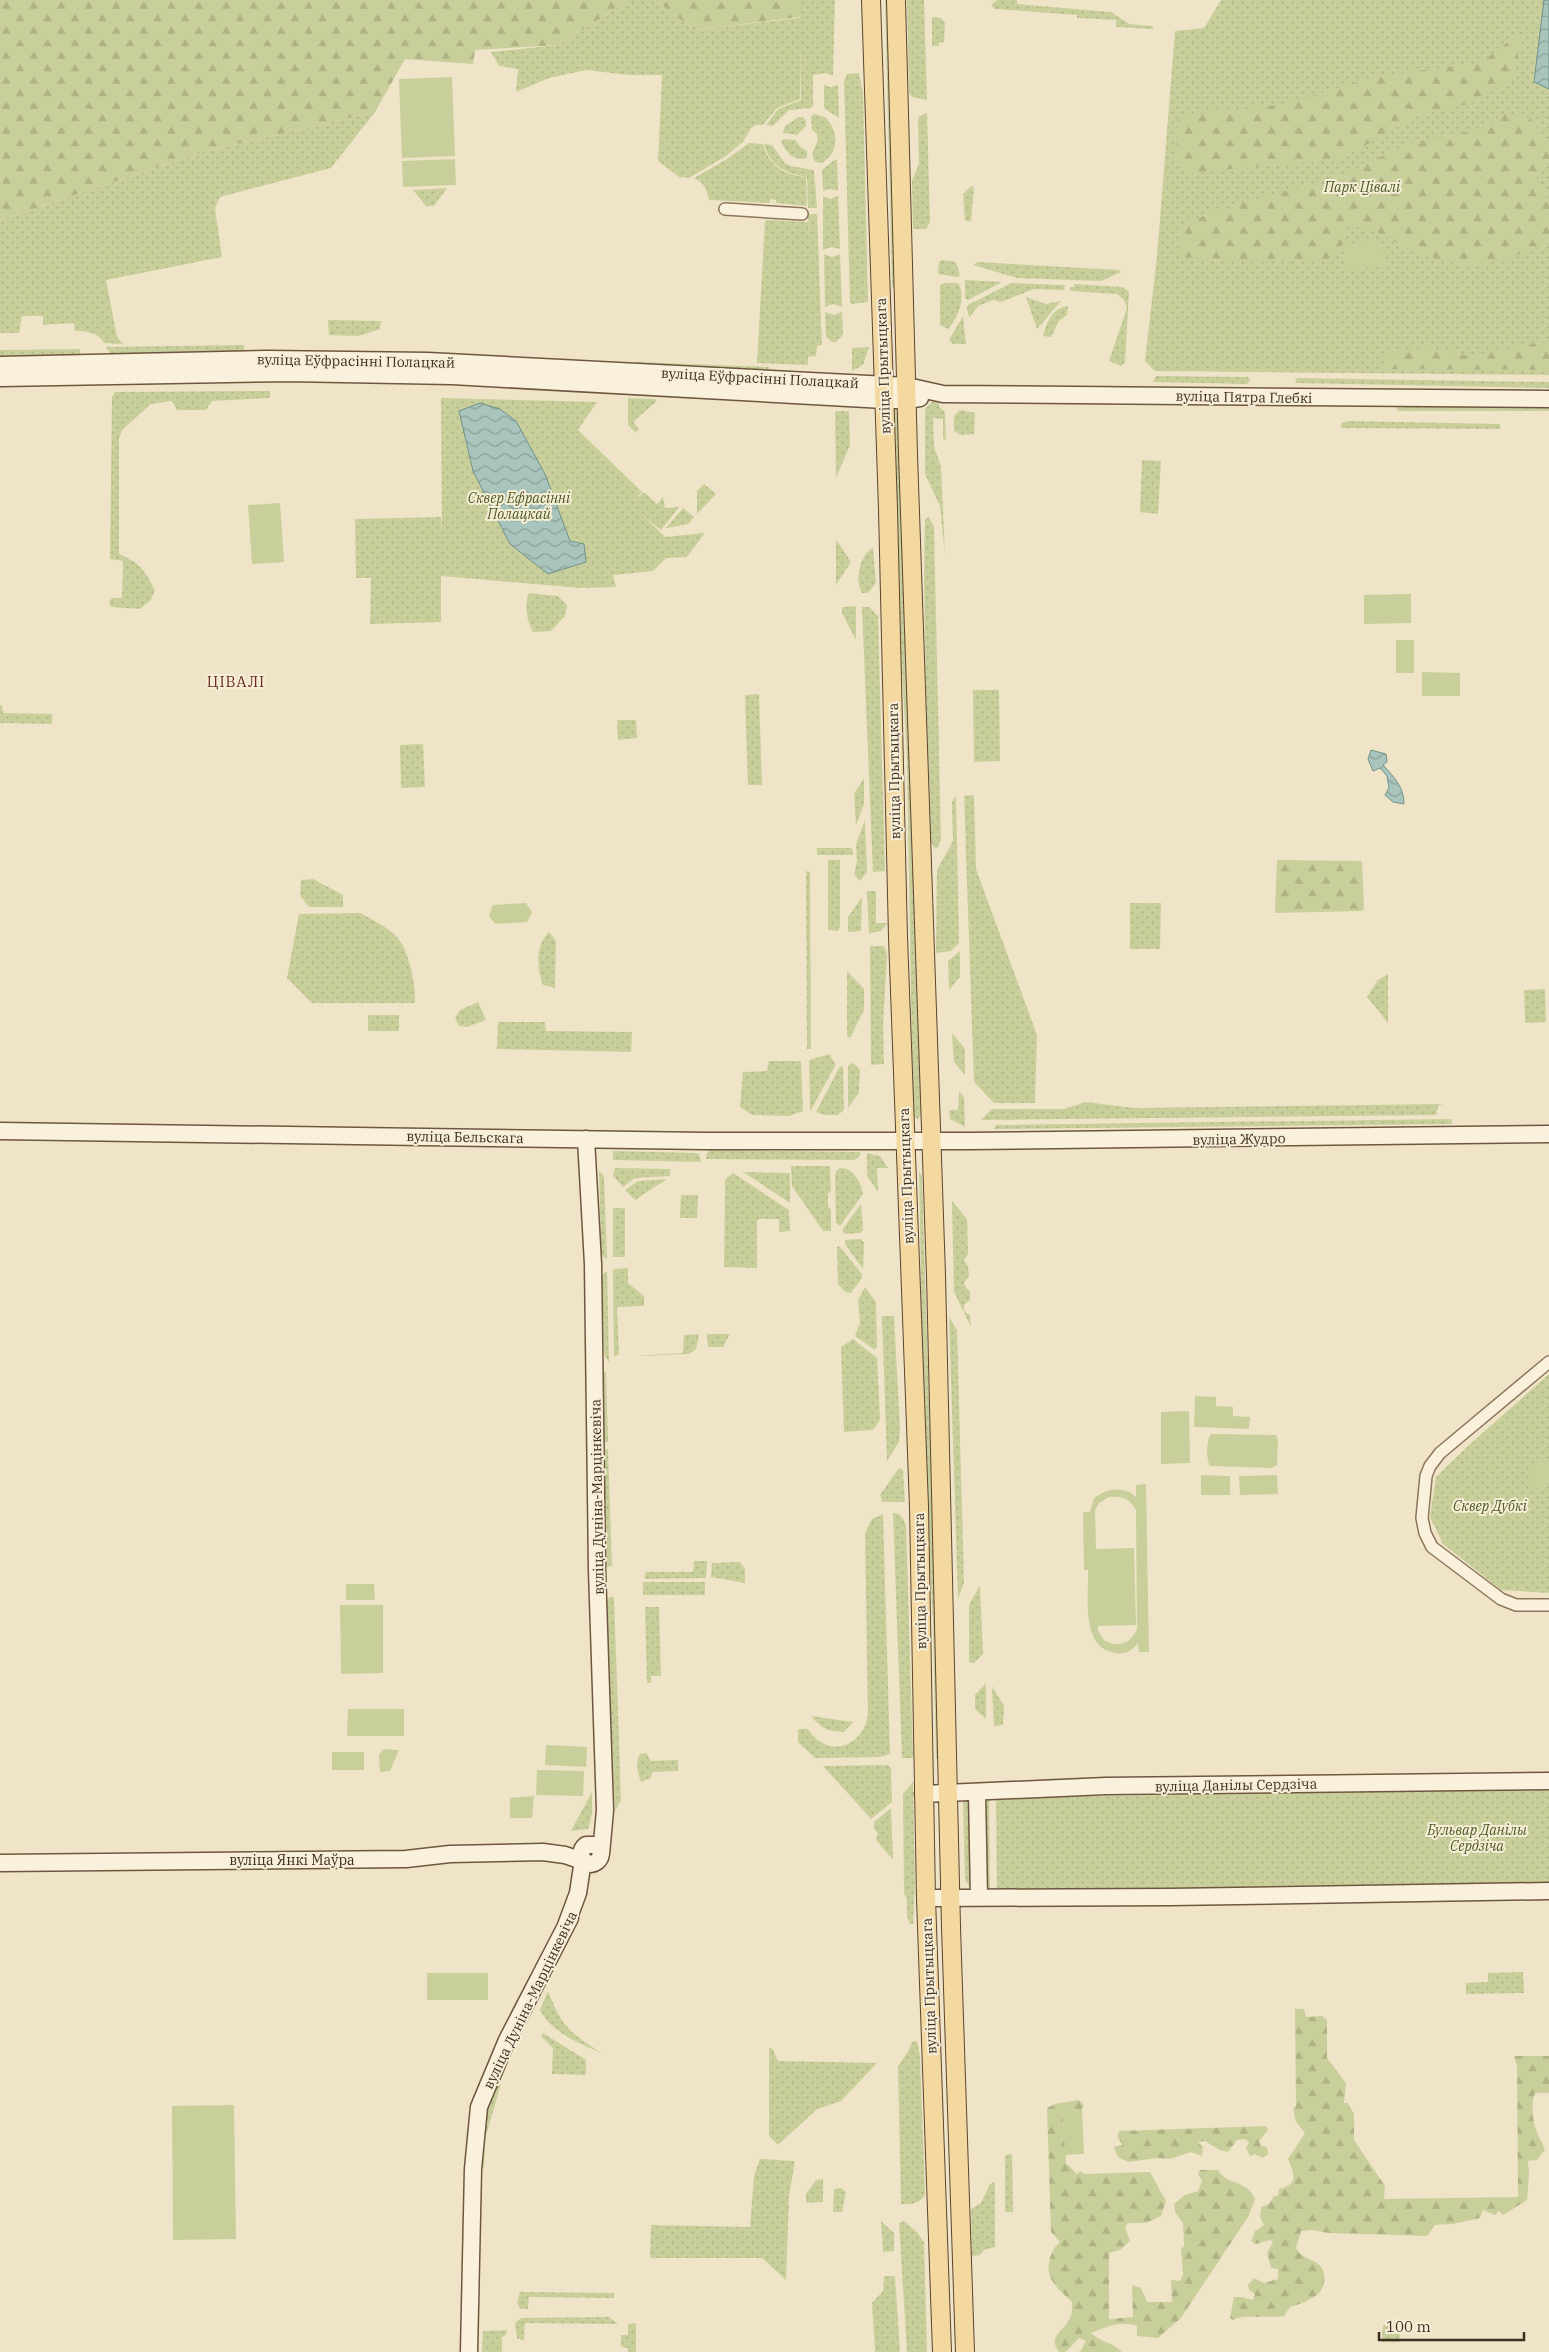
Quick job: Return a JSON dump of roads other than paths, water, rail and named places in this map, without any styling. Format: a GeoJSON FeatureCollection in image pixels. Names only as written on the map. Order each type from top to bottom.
{"type":"FeatureCollection","features":[{"type":"Feature","properties":{"kind":"main road","name":"вуліца Прытыцкага"},"geometry":{"type":"LineString","coordinates":[[872,0],[905,1141],[919,1507],[926,1898],[942,2352]]}},
{"type":"Feature","properties":{"kind":"main road","name":"вуліца Прытыцкага"},"geometry":{"type":"LineString","coordinates":[[896,0],[930,1141],[936,1275],[965,2352]]}},
{"type":"Feature","properties":{"kind":"main road"},"geometry":{"type":"LineString","coordinates":[[880,292],[904,292]]}},
{"type":"Feature","properties":{"kind":"main road","name":"вуліца Еўфрасінні Полацкай"},"geometry":{"type":"LineString","coordinates":[[0,365],[267,359],[428,361],[884,392]]}},
{"type":"Feature","properties":{"kind":"main road","name":"вуліца Еўфрасінні Полацкай"},"geometry":{"type":"LineString","coordinates":[[0,378],[288,373],[452,376],[939,394]]}},
{"type":"Feature","properties":{"kind":"main road","name":"вуліца Пятра Глебкі"},"geometry":{"type":"LineString","coordinates":[[939,394],[1390,399],[1549,398]]}},
{"type":"Feature","properties":{"kind":"main road","name":"вуліца Бельскага"},"geometry":{"type":"LineString","coordinates":[[0,1131],[586,1139],[930,1141]]}},
{"type":"Feature","properties":{"kind":"main road","name":"вуліца Жудро"},"geometry":{"type":"LineString","coordinates":[[930,1141],[1220,1140],[1549,1134]]}},
{"type":"Feature","properties":{"kind":"main road","name":"вуліца Дуніна-Марцінкевіча"},"geometry":{"type":"LineString","coordinates":[[469,2352],[473,2169],[479,2108],[507,2040],[565,1928],[592,1855],[605,1810],[597,1570],[592,1264],[586,1139]]}},
{"type":"Feature","properties":{"kind":"main road","name":"вуліца Данілы Сердзіча"},"geometry":{"type":"LineString","coordinates":[[924,1794],[1106,1786],[1549,1781]]}},
{"type":"Feature","properties":{"kind":"main road"},"geometry":{"type":"LineString","coordinates":[[977,1793],[979,1897]]}},
{"type":"Feature","properties":{"kind":"main road","name":"вуліца Янкі Маўра"},"geometry":{"type":"LineString","coordinates":[[0,1862],[406,1859],[450,1854],[543,1852],[565,1855],[592,1855]]}},
{"type":"Feature","properties":{"kind":"main road"},"geometry":{"type":"LineString","coordinates":[[926,1898],[1170,1897],[1549,1891]]}},
{"type":"Feature","properties":{"kind":"street"},"geometry":{"type":"LineString","coordinates":[[724,209],[802,214]]}},
{"type":"Feature","properties":{"kind":"street"},"geometry":{"type":"LineString","coordinates":[[1549,1362],[1519,1385],[1435,1460],[1426,1476],[1422,1518],[1425,1533],[1432,1547],[1501,1599],[1516,1605],[1549,1605]]}},
{"type":"Feature","properties":{"kind":"water"},"geometry":{"type":"Polygon","coordinates":[[[1544,0],[1549,0],[1549,89],[1534,82],[1544,0]]]}},
{"type":"Feature","properties":{"kind":"water"},"geometry":{"type":"Polygon","coordinates":[[[480,403],[500,409],[516,421],[545,474],[570,541],[584,544],[586,562],[548,574],[510,544],[473,471],[459,411],[480,403]]]}},
{"type":"Feature","properties":{"kind":"water"},"geometry":{"type":"Polygon","coordinates":[[[1371,750],[1386,754],[1387,762],[1383,765],[1400,787],[1404,804],[1393,802],[1385,795],[1389,788],[1387,776],[1380,768],[1373,771],[1368,759],[1371,750]]]}},
{"type":"Feature","properties":{"kind":"district","name":"ЦІВАЛІ"},"geometry":{"type":"Point","coordinates":[236,681]}},
{"type":"Feature","properties":{"kind":"park label","name":"Парк Цівалі"},"geometry":{"type":"Point","coordinates":[1362,187]}},
{"type":"Feature","properties":{"kind":"park label","name":"Сквер Ефрасінні Полацкай"},"geometry":{"type":"Point","coordinates":[519,506]}},
{"type":"Feature","properties":{"kind":"park label","name":"Сквер Дубкі"},"geometry":{"type":"Point","coordinates":[1490,1506]}},
{"type":"Feature","properties":{"kind":"park label","name":"Бульвар Данілы Сердзіча"},"geometry":{"type":"Point","coordinates":[1477,1838]}}]}
